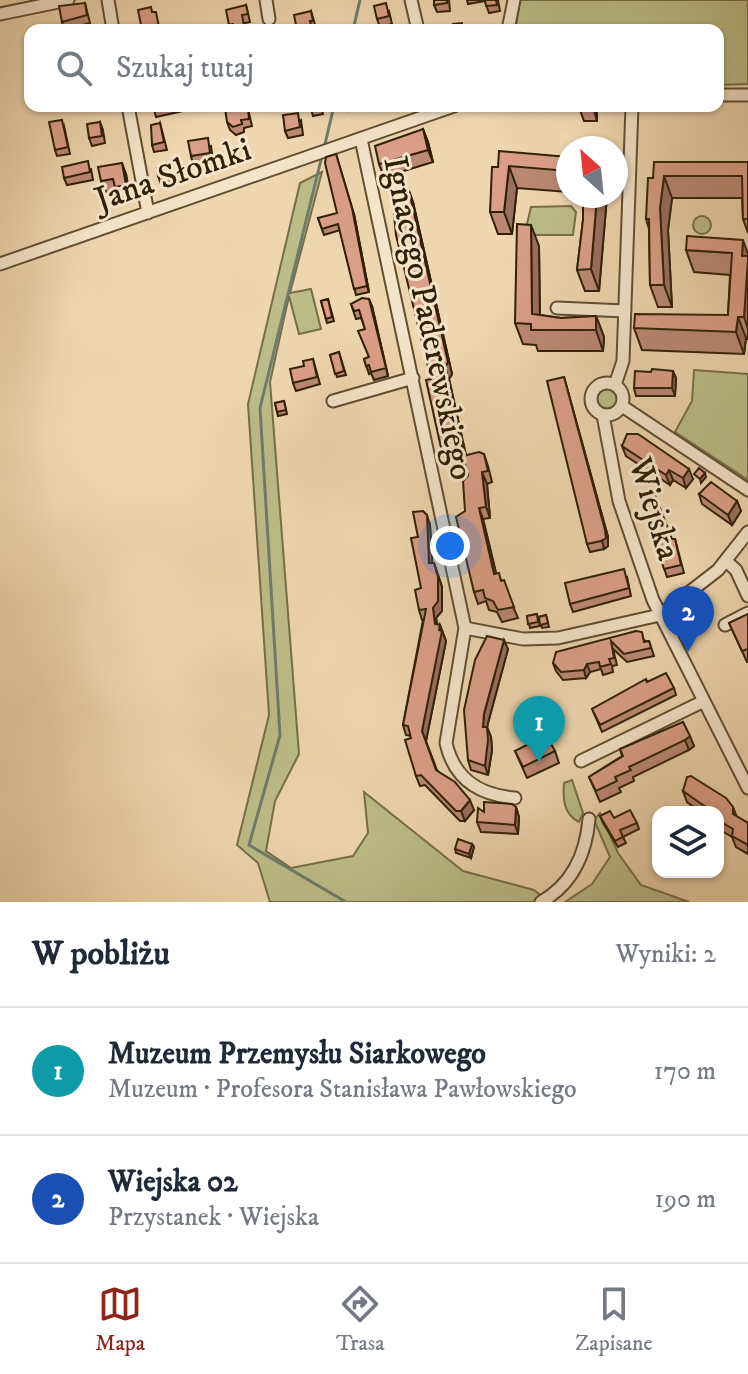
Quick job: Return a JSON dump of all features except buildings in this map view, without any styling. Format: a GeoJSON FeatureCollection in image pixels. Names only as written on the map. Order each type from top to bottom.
{"type":"FeatureCollection","features":[{"type":"Feature","properties":{"kind":"street"},"geometry":{"type":"LineString","coordinates":[[0,14],[68,0]]}},
{"type":"Feature","properties":{"kind":"street"},"geometry":{"type":"LineString","coordinates":[[108,0],[112,24]]}},
{"type":"Feature","properties":{"kind":"street"},"geometry":{"type":"LineString","coordinates":[[266,0],[269,19]]}},
{"type":"Feature","properties":{"kind":"street"},"geometry":{"type":"LineString","coordinates":[[411,0],[417,24]]}},
{"type":"Feature","properties":{"kind":"street"},"geometry":{"type":"LineString","coordinates":[[509,24],[514,0]]}},
{"type":"Feature","properties":{"kind":"street"},"geometry":{"type":"LineString","coordinates":[[724,95],[748,95]]}},
{"type":"Feature","properties":{"kind":"street"},"geometry":{"type":"LineString","coordinates":[[129,112],[148,213]]}},
{"type":"Feature","properties":{"kind":"street","name":"Jana Słomki"},"geometry":{"type":"LineString","coordinates":[[0,264],[361,139],[428,112]]}},
{"type":"Feature","properties":{"kind":"street"},"geometry":{"type":"LineString","coordinates":[[613,384],[623,361],[632,112]]}},
{"type":"Feature","properties":{"kind":"street","name":"Ignacego Paderewskiego"},"geometry":{"type":"LineString","coordinates":[[361,139],[465,628],[447,720],[446,743],[450,761],[478,790],[515,798]]}},
{"type":"Feature","properties":{"kind":"street"},"geometry":{"type":"LineString","coordinates":[[557,308],[625,311]]}},
{"type":"Feature","properties":{"kind":"street"},"geometry":{"type":"LineString","coordinates":[[333,401],[413,378]]}},
{"type":"Feature","properties":{"kind":"street"},"geometry":{"type":"LineString","coordinates":[[613,384],[623,397],[622,406],[614,414],[603,415],[594,410],[591,394],[597,386],[613,384]]}},
{"type":"Feature","properties":{"kind":"street"},"geometry":{"type":"LineString","coordinates":[[622,406],[748,490]]}},
{"type":"Feature","properties":{"kind":"street","name":"Wiejska"},"geometry":{"type":"LineString","coordinates":[[603,415],[619,501],[660,615],[748,788]]}},
{"type":"Feature","properties":{"kind":"street"},"geometry":{"type":"LineString","coordinates":[[465,628],[523,639],[558,638],[660,615],[692,593],[726,561],[748,532]]}},
{"type":"Feature","properties":{"kind":"street"},"geometry":{"type":"LineString","coordinates":[[726,561],[736,570],[748,596]]}},
{"type":"Feature","properties":{"kind":"street"},"geometry":{"type":"LineString","coordinates":[[725,625],[748,613]]}},
{"type":"Feature","properties":{"kind":"street"},"geometry":{"type":"LineString","coordinates":[[581,761],[704,701]]}},
{"type":"Feature","properties":{"kind":"street"},"geometry":{"type":"LineString","coordinates":[[541,902],[563,884],[585,854],[589,819]]}},
{"type":"Feature","properties":{"kind":"green space"},"geometry":{"type":"Polygon","coordinates":[[[520,0],[748,0],[748,84],[724,85],[724,24],[516,24],[520,0]]]}},
{"type":"Feature","properties":{"kind":"green space"},"geometry":{"type":"Polygon","coordinates":[[[322,172],[290,293],[311,289],[321,329],[299,334],[289,296],[270,382],[299,754],[275,801],[266,851],[291,868],[353,856],[368,833],[364,792],[463,871],[534,890],[549,902],[270,902],[258,863],[237,845],[269,715],[248,404],[300,183],[322,172]]]}},
{"type":"Feature","properties":{"kind":"green space"},"geometry":{"type":"Polygon","coordinates":[[[531,207],[573,208],[576,212],[573,235],[530,235],[526,228],[531,207]]]}},
{"type":"Feature","properties":{"kind":"green space"},"geometry":{"type":"Polygon","coordinates":[[[698,216],[706,216],[711,225],[709,232],[698,234],[693,229],[693,221],[698,216]]]}},
{"type":"Feature","properties":{"kind":"green space"},"geometry":{"type":"Polygon","coordinates":[[[694,370],[748,374],[748,480],[675,432],[692,401],[694,370]]]}},
{"type":"Feature","properties":{"kind":"green space"},"geometry":{"type":"Polygon","coordinates":[[[606,388],[614,391],[617,399],[614,407],[606,410],[598,407],[595,399],[598,391],[606,388]]]}},
{"type":"Feature","properties":{"kind":"green space"},"geometry":{"type":"Polygon","coordinates":[[[572,780],[583,813],[579,822],[570,815],[564,800],[564,783],[572,780]]]}},
{"type":"Feature","properties":{"kind":"green space"},"geometry":{"type":"Polygon","coordinates":[[[600,813],[618,853],[641,885],[689,902],[565,902],[592,884],[610,857],[594,820],[600,813]]]}},
{"type":"Feature","properties":{"kind":"waterway"},"geometry":{"type":"LineString","coordinates":[[354,24],[360,0]]}},
{"type":"Feature","properties":{"kind":"waterway"},"geometry":{"type":"LineString","coordinates":[[325,144],[333,112]]}},
{"type":"Feature","properties":{"kind":"waterway"},"geometry":{"type":"LineString","coordinates":[[321,160],[260,408],[280,735],[249,845],[346,902]]}},
{"type":"Feature","properties":{"kind":"place","name":"Wiejska 02"},"geometry":{"type":"Point","coordinates":[688,652]}},
{"type":"Feature","properties":{"kind":"place","name":"Muzeum Przemysłu Siarkowego"},"geometry":{"type":"Point","coordinates":[539,762]}}]}
